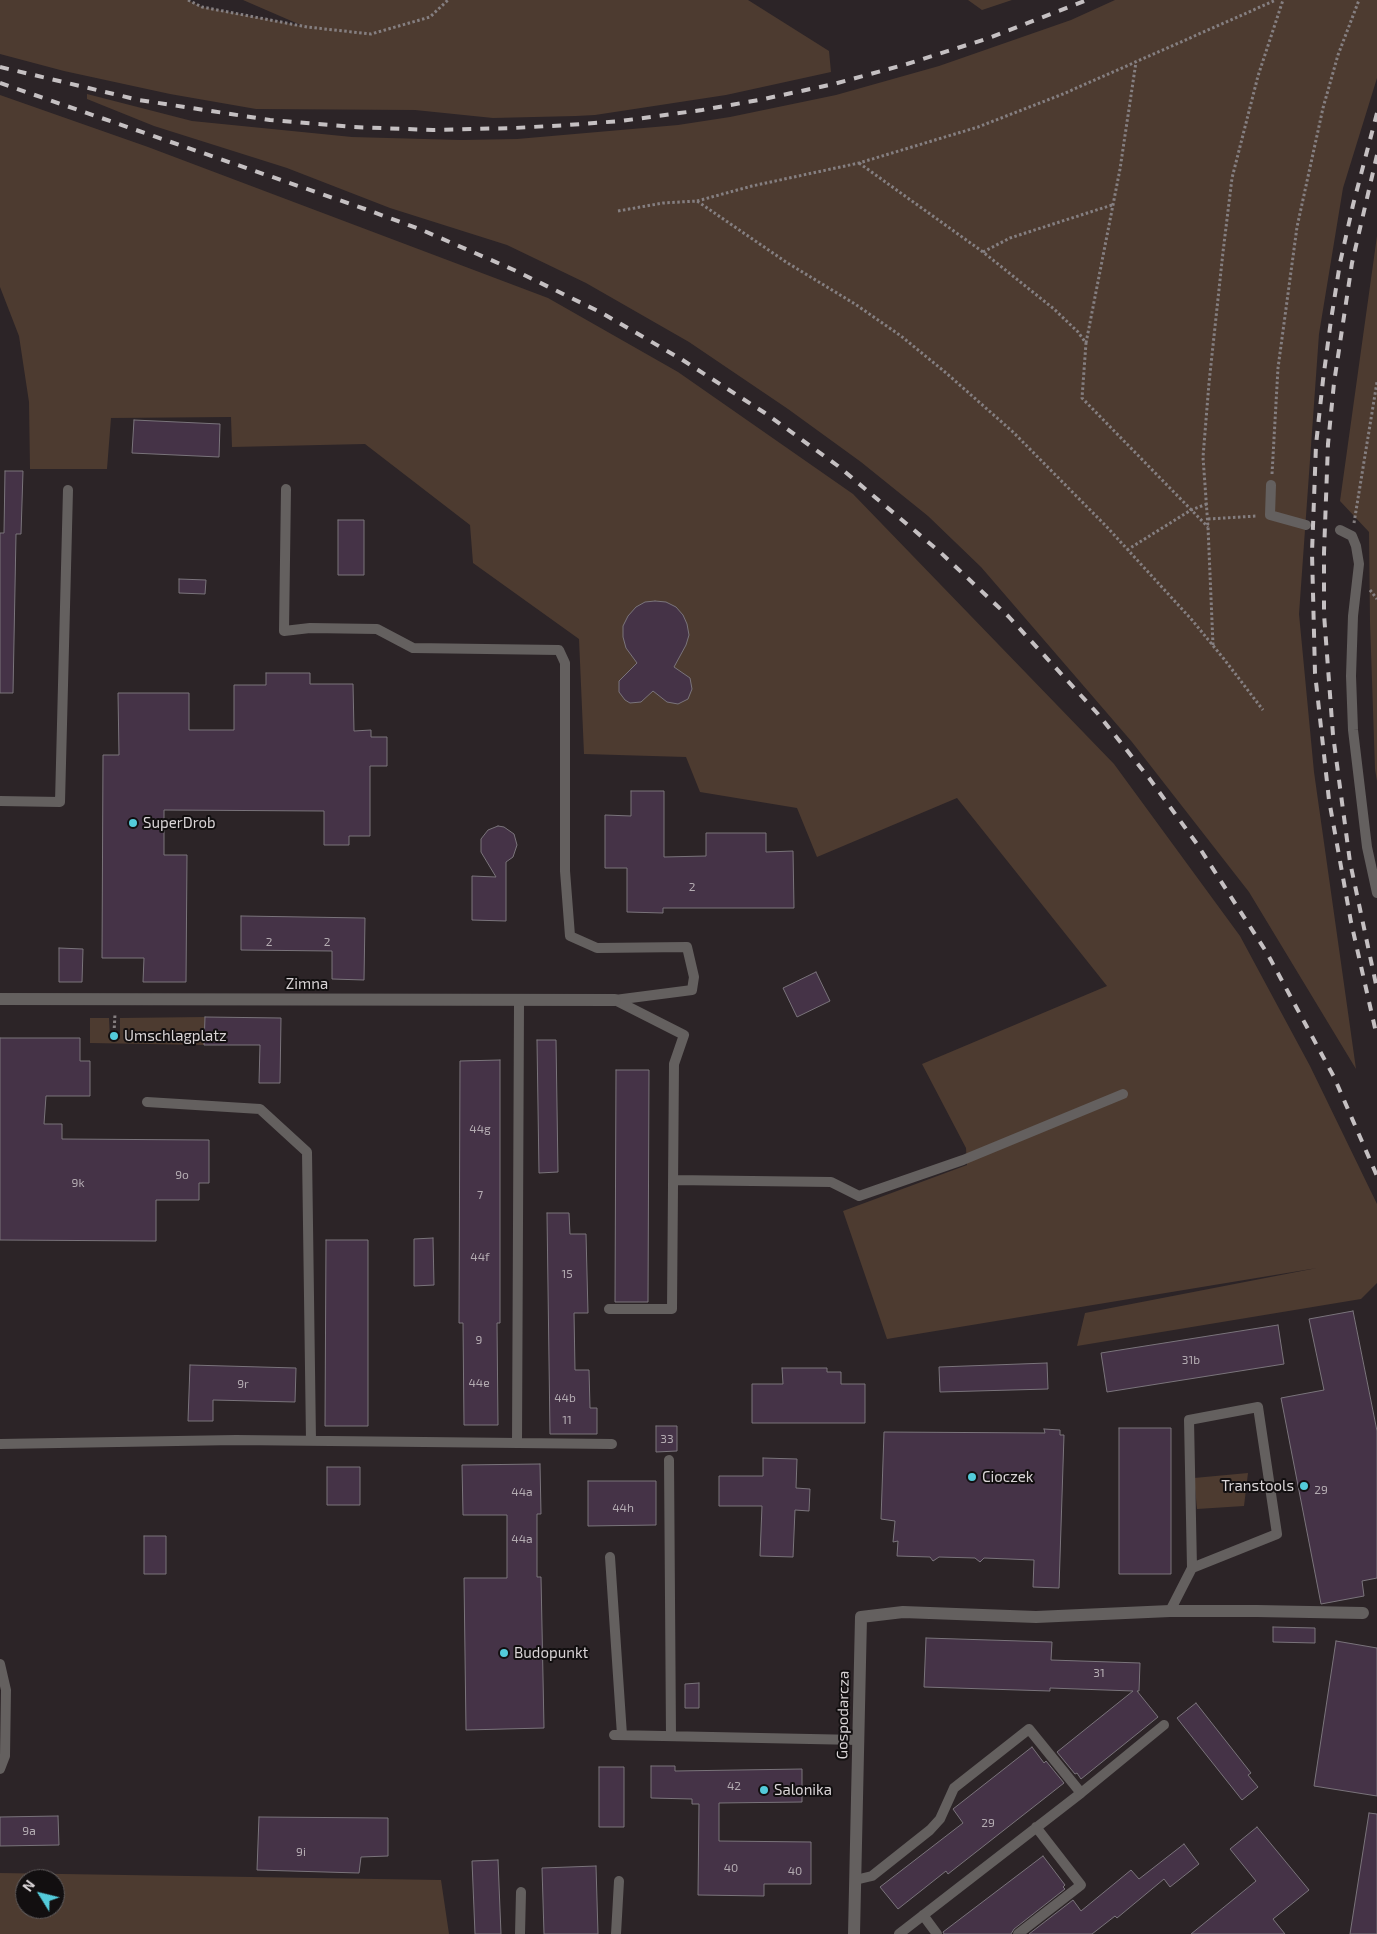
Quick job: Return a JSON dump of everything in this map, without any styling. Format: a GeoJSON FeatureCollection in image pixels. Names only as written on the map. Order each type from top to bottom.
{"type":"FeatureCollection","features":[{"type":"Feature","properties":{"kind":"street","name":"Zimna"},"geometry":{"type":"LineString","coordinates":[[0,999],[615,1000]]}},
{"type":"Feature","properties":{"kind":"street"},"geometry":{"type":"LineString","coordinates":[[1170,1611],[1362,1613]]}},
{"type":"Feature","properties":{"kind":"street","name":"Gospodarcza"},"geometry":{"type":"LineString","coordinates":[[854,1934],[861,1616],[902,1612],[1036,1617],[1170,1611]]}},
{"type":"Feature","properties":{"kind":"lane"},"geometry":{"type":"LineString","coordinates":[[1271,484],[1270,515],[1306,525]]}},
{"type":"Feature","properties":{"kind":"lane"},"geometry":{"type":"LineString","coordinates":[[286,489],[284,631],[310,628],[377,629],[413,648],[559,650],[565,663],[565,871],[570,936],[597,948],[687,947],[694,977],[692,990],[615,1000]]}},
{"type":"Feature","properties":{"kind":"lane"},"geometry":{"type":"LineString","coordinates":[[0,801],[60,802],[68,490]]}},
{"type":"Feature","properties":{"kind":"lane"},"geometry":{"type":"LineString","coordinates":[[1340,530],[1352,536],[1359,564],[1353,616],[1351,676],[1353,730],[1367,847],[1377,893]]}},
{"type":"Feature","properties":{"kind":"lane"},"geometry":{"type":"LineString","coordinates":[[609,1309],[672,1309],[674,1064],[684,1035],[615,1000]]}},
{"type":"Feature","properties":{"kind":"lane"},"geometry":{"type":"LineString","coordinates":[[517,1443],[519,1005]]}},
{"type":"Feature","properties":{"kind":"lane"},"geometry":{"type":"LineString","coordinates":[[673,1180],[831,1182],[859,1196],[963,1160],[1123,1094]]}},
{"type":"Feature","properties":{"kind":"lane"},"geometry":{"type":"LineString","coordinates":[[147,1102],[260,1109],[307,1152],[311,1441]]}},
{"type":"Feature","properties":{"kind":"lane"},"geometry":{"type":"LineString","coordinates":[[1170,1611],[1192,1568],[1189,1420],[1258,1407],[1277,1534],[1192,1568]]}},
{"type":"Feature","properties":{"kind":"lane"},"geometry":{"type":"LineString","coordinates":[[0,1444],[236,1440],[612,1444]]}},
{"type":"Feature","properties":{"kind":"lane"},"geometry":{"type":"LineString","coordinates":[[669,1460],[670,1736]]}},
{"type":"Feature","properties":{"kind":"lane"},"geometry":{"type":"LineString","coordinates":[[610,1556],[618,1735],[859,1740]]}},
{"type":"Feature","properties":{"kind":"lane"},"geometry":{"type":"LineString","coordinates":[[0,1664],[6,1690],[5,1756],[0,1770]]}},
{"type":"Feature","properties":{"kind":"lane"},"geometry":{"type":"LineString","coordinates":[[899,1934],[1081,1793],[1164,1725]]}},
{"type":"Feature","properties":{"kind":"lane"},"geometry":{"type":"LineString","coordinates":[[856,1880],[872,1876],[930,1830],[940,1819],[954,1788],[1029,1729],[1081,1793]]}},
{"type":"Feature","properties":{"kind":"lane"},"geometry":{"type":"LineString","coordinates":[[1018,1934],[1081,1885],[1036,1827]]}},
{"type":"Feature","properties":{"kind":"lane"},"geometry":{"type":"LineString","coordinates":[[616,1934],[619,1881]]}},
{"type":"Feature","properties":{"kind":"lane"},"geometry":{"type":"LineString","coordinates":[[520,1934],[521,1892]]}},
{"type":"Feature","properties":{"kind":"lane"},"geometry":{"type":"LineString","coordinates":[[923,1916],[937,1934]]}},
{"type":"Feature","properties":{"kind":"path"},"geometry":{"type":"LineString","coordinates":[[188,0],[202,7],[307,27],[371,34],[430,17],[448,0]]}},
{"type":"Feature","properties":{"kind":"path"},"geometry":{"type":"LineString","coordinates":[[618,211],[663,203],[697,201],[752,186],[859,163],[978,127],[1063,94],[1276,0]]}},
{"type":"Feature","properties":{"kind":"path"},"geometry":{"type":"LineString","coordinates":[[1213,646],[1208,519],[1203,457],[1208,392],[1232,178],[1258,76],[1283,0]]}},
{"type":"Feature","properties":{"kind":"path"},"geometry":{"type":"LineString","coordinates":[[1271,484],[1278,368],[1297,227],[1325,99],[1338,54],[1359,0]]}},
{"type":"Feature","properties":{"kind":"path"},"geometry":{"type":"LineString","coordinates":[[1136,62],[1122,161],[1086,343],[1082,398],[1208,527]]}},
{"type":"Feature","properties":{"kind":"path"},"geometry":{"type":"LineString","coordinates":[[859,163],[984,252],[1054,309],[1078,332],[1086,343]]}},
{"type":"Feature","properties":{"kind":"path"},"geometry":{"type":"LineString","coordinates":[[697,201],[786,262],[855,304],[901,336],[946,372],[1044,462],[1156,579],[1213,646],[1263,710]]}},
{"type":"Feature","properties":{"kind":"path"},"geometry":{"type":"LineString","coordinates":[[984,252],[1010,238],[1112,205]]}},
{"type":"Feature","properties":{"kind":"path"},"geometry":{"type":"LineString","coordinates":[[1352,536],[1377,382]]}},
{"type":"Feature","properties":{"kind":"path"},"geometry":{"type":"LineString","coordinates":[[1127,550],[1192,510],[1207,504]]}},
{"type":"Feature","properties":{"kind":"path"},"geometry":{"type":"LineString","coordinates":[[1208,519],[1270,515]]}},
{"type":"Feature","properties":{"kind":"path"},"geometry":{"type":"LineString","coordinates":[[114,1033],[115,1014]]}},
{"type":"Feature","properties":{"kind":"shaded area"},"geometry":{"type":"Polygon","coordinates":[[[0,0],[188,0],[202,7],[303,26],[243,0],[748,0],[829,51],[831,72],[726,95],[595,115],[493,118],[415,110],[256,109],[170,94],[64,71],[0,54],[0,0]]]}},
{"type":"Feature","properties":{"kind":"shaded area"},"geometry":{"type":"Polygon","coordinates":[[[968,0],[1012,0],[982,10],[968,0]]]}},
{"type":"Feature","properties":{"kind":"shaded area"},"geometry":{"type":"Polygon","coordinates":[[[1115,0],[1377,0],[1377,78],[1343,188],[1319,334],[1299,614],[1314,772],[1356,1069],[1249,892],[1132,742],[981,567],[928,516],[861,462],[788,409],[689,342],[586,283],[507,245],[390,208],[287,168],[154,126],[87,99],[87,94],[192,121],[352,137],[461,140],[517,139],[678,125],[730,117],[836,95],[939,66],[1071,20],[1115,0]]]}},
{"type":"Feature","properties":{"kind":"shaded area"},"geometry":{"type":"Polygon","coordinates":[[[0,95],[148,147],[548,298],[678,372],[853,494],[1114,764],[1240,936],[1310,1066],[1377,1204],[1377,1283],[1361,1299],[1077,1346],[1085,1313],[1317,1268],[887,1339],[843,1211],[967,1165],[966,1148],[922,1064],[1107,986],[957,798],[817,857],[797,808],[700,792],[686,757],[584,754],[579,639],[473,563],[470,525],[365,444],[232,447],[231,417],[111,418],[107,469],[30,469],[29,402],[19,336],[0,287],[0,95]]]}},
{"type":"Feature","properties":{"kind":"shaded area"},"geometry":{"type":"Polygon","coordinates":[[[1377,236],[1377,781],[1370,622],[1369,532],[1340,501],[1377,236]]]}},
{"type":"Feature","properties":{"kind":"shaded area"},"geometry":{"type":"Polygon","coordinates":[[[205,1017],[204,1045],[90,1043],[90,1018],[109,1018],[110,1039],[120,1039],[120,1018],[205,1017]]]}},
{"type":"Feature","properties":{"kind":"shaded area"},"geometry":{"type":"Polygon","coordinates":[[[1248,1473],[1244,1506],[1197,1509],[1194,1478],[1248,1473]]]}},
{"type":"Feature","properties":{"kind":"shaded area"},"geometry":{"type":"Polygon","coordinates":[[[0,1873],[15,1873],[15,1919],[65,1919],[65,1874],[441,1880],[449,1934],[0,1934],[0,1873]]]}},
{"type":"Feature","properties":{"kind":"building"},"geometry":{"type":"Polygon","coordinates":[[[134,420],[220,424],[219,457],[132,453],[134,420]]]}},
{"type":"Feature","properties":{"kind":"building"},"geometry":{"type":"Polygon","coordinates":[[[5,471],[23,471],[21,534],[16,534],[13,693],[0,693],[0,533],[4,533],[5,471]]]}},
{"type":"Feature","properties":{"kind":"building"},"geometry":{"type":"Polygon","coordinates":[[[338,520],[364,520],[364,575],[338,575],[338,520]]]}},
{"type":"Feature","properties":{"kind":"building"},"geometry":{"type":"Polygon","coordinates":[[[179,579],[206,580],[205,594],[179,593],[179,579]]]}},
{"type":"Feature","properties":{"kind":"building"},"geometry":{"type":"Polygon","coordinates":[[[645,602],[666,602],[676,607],[683,615],[687,624],[689,635],[686,645],[674,667],[690,678],[692,689],[688,699],[678,704],[667,702],[653,691],[641,702],[630,703],[619,692],[619,681],[637,663],[626,648],[623,626],[628,616],[636,607],[645,602]]]}},
{"type":"Feature","properties":{"kind":"building","name":"SuperDrob"},"geometry":{"type":"Polygon","coordinates":[[[266,673],[310,673],[310,684],[353,684],[354,731],[371,730],[371,737],[387,737],[387,766],[370,766],[370,836],[349,836],[349,845],[324,845],[324,811],[164,810],[164,855],[187,855],[186,982],[143,982],[144,958],[102,958],[103,755],[119,755],[118,693],[189,693],[189,730],[234,730],[234,685],[266,685],[266,673]]]}},
{"type":"Feature","properties":{"kind":"building"},"geometry":{"type":"Polygon","coordinates":[[[631,791],[664,791],[664,857],[706,856],[706,833],[766,833],[766,852],[793,851],[794,908],[663,908],[663,913],[627,912],[627,868],[605,868],[605,815],[631,816],[631,791]]]}},
{"type":"Feature","properties":{"kind":"building"},"geometry":{"type":"Polygon","coordinates":[[[498,826],[504,827],[514,834],[517,845],[513,857],[506,862],[506,921],[472,920],[472,876],[496,877],[481,852],[481,839],[488,830],[498,826]]]}},
{"type":"Feature","properties":{"kind":"building"},"geometry":{"type":"Polygon","coordinates":[[[241,916],[365,918],[364,980],[332,979],[332,951],[241,950],[241,916]]]}},
{"type":"Feature","properties":{"kind":"building"},"geometry":{"type":"Polygon","coordinates":[[[59,948],[83,949],[82,982],[59,982],[59,948]]]}},
{"type":"Feature","properties":{"kind":"building"},"geometry":{"type":"Polygon","coordinates":[[[816,972],[830,1001],[797,1017],[783,988],[816,972]]]}},
{"type":"Feature","properties":{"kind":"building"},"geometry":{"type":"Polygon","coordinates":[[[205,1017],[281,1018],[280,1083],[259,1083],[260,1045],[204,1045],[205,1017]]]}},
{"type":"Feature","properties":{"kind":"building"},"geometry":{"type":"Polygon","coordinates":[[[0,1038],[80,1038],[80,1061],[90,1061],[90,1096],[46,1096],[44,1124],[62,1124],[62,1139],[209,1140],[209,1183],[199,1183],[199,1200],[156,1200],[156,1241],[0,1240],[0,1038]]]}},
{"type":"Feature","properties":{"kind":"building"},"geometry":{"type":"Polygon","coordinates":[[[537,1040],[556,1040],[558,1172],[539,1173],[537,1040]]]}},
{"type":"Feature","properties":{"kind":"building"},"geometry":{"type":"Polygon","coordinates":[[[500,1060],[500,1323],[497,1323],[498,1425],[464,1425],[463,1323],[459,1323],[460,1061],[500,1060]]]}},
{"type":"Feature","properties":{"kind":"building"},"geometry":{"type":"Polygon","coordinates":[[[616,1070],[649,1070],[648,1302],[615,1302],[616,1070]]]}},
{"type":"Feature","properties":{"kind":"building"},"geometry":{"type":"Polygon","coordinates":[[[547,1213],[569,1213],[570,1234],[586,1234],[588,1313],[574,1313],[575,1370],[589,1370],[590,1408],[597,1408],[597,1434],[550,1434],[547,1213]]]}},
{"type":"Feature","properties":{"kind":"building"},"geometry":{"type":"Polygon","coordinates":[[[433,1238],[434,1285],[414,1286],[414,1239],[433,1238]]]}},
{"type":"Feature","properties":{"kind":"building"},"geometry":{"type":"Polygon","coordinates":[[[326,1240],[368,1240],[368,1426],[325,1426],[326,1240]]]}},
{"type":"Feature","properties":{"kind":"building"},"geometry":{"type":"Polygon","coordinates":[[[1353,1311],[1377,1431],[1377,1578],[1362,1581],[1364,1596],[1321,1604],[1281,1398],[1324,1390],[1309,1319],[1353,1311]]]}},
{"type":"Feature","properties":{"kind":"building"},"geometry":{"type":"Polygon","coordinates":[[[1278,1325],[1284,1364],[1107,1392],[1101,1353],[1278,1325]]]}},
{"type":"Feature","properties":{"kind":"building"},"geometry":{"type":"Polygon","coordinates":[[[1047,1363],[1048,1389],[940,1392],[939,1367],[1047,1363]]]}},
{"type":"Feature","properties":{"kind":"building"},"geometry":{"type":"Polygon","coordinates":[[[190,1365],[296,1368],[295,1402],[213,1400],[213,1421],[188,1421],[190,1365]]]}},
{"type":"Feature","properties":{"kind":"building"},"geometry":{"type":"Polygon","coordinates":[[[782,1368],[827,1368],[827,1372],[841,1372],[841,1384],[865,1384],[865,1423],[752,1423],[752,1384],[783,1384],[782,1368]]]}},
{"type":"Feature","properties":{"kind":"building"},"geometry":{"type":"Polygon","coordinates":[[[656,1426],[677,1426],[677,1451],[656,1452],[656,1426]]]}},
{"type":"Feature","properties":{"kind":"building"},"geometry":{"type":"Polygon","coordinates":[[[1119,1428],[1171,1428],[1171,1574],[1119,1574],[1119,1428]]]}},
{"type":"Feature","properties":{"kind":"building","name":"Cioczek"},"geometry":{"type":"Polygon","coordinates":[[[1044,1429],[1060,1430],[1060,1435],[1064,1435],[1059,1588],[1033,1587],[1034,1560],[984,1558],[980,1562],[975,1558],[939,1557],[933,1561],[930,1557],[897,1556],[898,1541],[893,1542],[895,1521],[881,1519],[884,1432],[1045,1433],[1044,1429]]]}},
{"type":"Feature","properties":{"kind":"building"},"geometry":{"type":"Polygon","coordinates":[[[763,1458],[797,1459],[796,1488],[810,1489],[809,1511],[795,1510],[793,1557],[760,1556],[762,1506],[719,1506],[719,1476],[763,1476],[763,1458]]]}},
{"type":"Feature","properties":{"kind":"building","name":"Budopunkt"},"geometry":{"type":"Polygon","coordinates":[[[540,1464],[541,1514],[537,1514],[537,1577],[541,1577],[544,1728],[466,1730],[464,1578],[507,1578],[507,1515],[463,1515],[462,1465],[540,1464]]]}},
{"type":"Feature","properties":{"kind":"building"},"geometry":{"type":"Polygon","coordinates":[[[327,1467],[360,1467],[360,1505],[327,1505],[327,1467]]]}},
{"type":"Feature","properties":{"kind":"building"},"geometry":{"type":"Polygon","coordinates":[[[588,1481],[656,1481],[656,1525],[588,1526],[588,1481]]]}},
{"type":"Feature","properties":{"kind":"building"},"geometry":{"type":"Polygon","coordinates":[[[144,1536],[166,1536],[166,1574],[144,1574],[144,1536]]]}},
{"type":"Feature","properties":{"kind":"building"},"geometry":{"type":"Polygon","coordinates":[[[1273,1627],[1315,1628],[1315,1643],[1273,1642],[1273,1627]]]}},
{"type":"Feature","properties":{"kind":"building"},"geometry":{"type":"Polygon","coordinates":[[[926,1638],[1052,1642],[1051,1660],[1140,1663],[1139,1691],[1137,1691],[1158,1717],[1081,1779],[1057,1752],[1133,1691],[1050,1688],[1050,1691],[924,1687],[926,1638]]]}},
{"type":"Feature","properties":{"kind":"building"},"geometry":{"type":"Polygon","coordinates":[[[1336,1641],[1377,1648],[1377,1796],[1314,1786],[1336,1641]]]}},
{"type":"Feature","properties":{"kind":"building"},"geometry":{"type":"Polygon","coordinates":[[[699,1683],[699,1708],[685,1708],[685,1684],[699,1683]]]}},
{"type":"Feature","properties":{"kind":"building"},"geometry":{"type":"Polygon","coordinates":[[[1196,1703],[1251,1773],[1248,1775],[1258,1787],[1242,1800],[1177,1718],[1196,1703]]]}},
{"type":"Feature","properties":{"kind":"building"},"geometry":{"type":"Polygon","coordinates":[[[1032,1747],[1044,1763],[1046,1761],[1064,1783],[948,1874],[946,1871],[898,1909],[880,1887],[963,1823],[953,1809],[1032,1747]]]}},
{"type":"Feature","properties":{"kind":"building"},"geometry":{"type":"Polygon","coordinates":[[[651,1766],[675,1766],[675,1771],[802,1769],[802,1802],[719,1803],[719,1841],[811,1842],[811,1884],[764,1884],[764,1896],[698,1895],[699,1804],[692,1804],[692,1799],[651,1798],[651,1766]]]}},
{"type":"Feature","properties":{"kind":"building"},"geometry":{"type":"Polygon","coordinates":[[[599,1767],[624,1767],[624,1827],[599,1827],[599,1767]]]}},
{"type":"Feature","properties":{"kind":"building"},"geometry":{"type":"Polygon","coordinates":[[[1369,1813],[1377,1814],[1377,1934],[1350,1934],[1369,1813]]]}},
{"type":"Feature","properties":{"kind":"building"},"geometry":{"type":"Polygon","coordinates":[[[58,1816],[59,1845],[0,1846],[0,1817],[58,1816]]]}},
{"type":"Feature","properties":{"kind":"building"},"geometry":{"type":"Polygon","coordinates":[[[259,1817],[388,1818],[388,1856],[361,1857],[359,1873],[257,1870],[259,1817]]]}},
{"type":"Feature","properties":{"kind":"building"},"geometry":{"type":"Polygon","coordinates":[[[1257,1827],[1309,1890],[1273,1919],[1285,1934],[1191,1934],[1256,1881],[1230,1849],[1257,1827]]]}},
{"type":"Feature","properties":{"kind":"building"},"geometry":{"type":"Polygon","coordinates":[[[1184,1844],[1199,1864],[1170,1887],[1164,1879],[1117,1918],[1115,1916],[1092,1934],[1029,1934],[1073,1900],[1081,1911],[1131,1870],[1139,1879],[1184,1844]]]}},
{"type":"Feature","properties":{"kind":"building"},"geometry":{"type":"Polygon","coordinates":[[[1043,1856],[1065,1885],[1063,1887],[1065,1889],[1014,1929],[1011,1934],[944,1934],[943,1932],[1043,1856]]]}},
{"type":"Feature","properties":{"kind":"building"},"geometry":{"type":"Polygon","coordinates":[[[498,1860],[501,1934],[475,1934],[472,1861],[498,1860]]]}},
{"type":"Feature","properties":{"kind":"building"},"geometry":{"type":"Polygon","coordinates":[[[596,1866],[598,1934],[544,1934],[542,1868],[596,1866]]]}},
{"type":"Feature","properties":{"kind":"railway"},"geometry":{"type":"LineString","coordinates":[[0,67],[139,100],[270,120],[353,127],[433,130],[568,125],[621,121],[702,110],[834,84],[907,64],[989,38],[1087,0]]}},
{"type":"Feature","properties":{"kind":"railway"},"geometry":{"type":"LineString","coordinates":[[0,83],[365,209],[422,230],[514,270],[602,313],[681,359],[765,413],[838,466],[940,552],[1009,617],[1098,714],[1149,778],[1197,844],[1267,953],[1334,1077],[1377,1176]]}},
{"type":"Feature","properties":{"kind":"railway"},"geometry":{"type":"LineString","coordinates":[[1377,113],[1340,263],[1331,320],[1316,445],[1312,553],[1315,673],[1329,800],[1351,922],[1377,1037]]}},
{"type":"Feature","properties":{"kind":"railway"},"geometry":{"type":"LineString","coordinates":[[1377,155],[1352,263],[1334,383],[1328,444],[1324,553],[1324,614],[1333,735],[1350,862],[1377,989]]}},
{"type":"Feature","properties":{"kind":"place","name":"SuperDrob"},"geometry":{"type":"Point","coordinates":[133,823]}},
{"type":"Feature","properties":{"kind":"place","name":"Umschlagplatz"},"geometry":{"type":"Point","coordinates":[114,1036]}},
{"type":"Feature","properties":{"kind":"place","name":"Cioczek"},"geometry":{"type":"Point","coordinates":[972,1477]}},
{"type":"Feature","properties":{"kind":"place","name":"Transtools"},"geometry":{"type":"Point","coordinates":[1304,1486]}},
{"type":"Feature","properties":{"kind":"place","name":"Budopunkt"},"geometry":{"type":"Point","coordinates":[504,1653]}},
{"type":"Feature","properties":{"kind":"place","name":"Salonika"},"geometry":{"type":"Point","coordinates":[764,1790]}}]}
